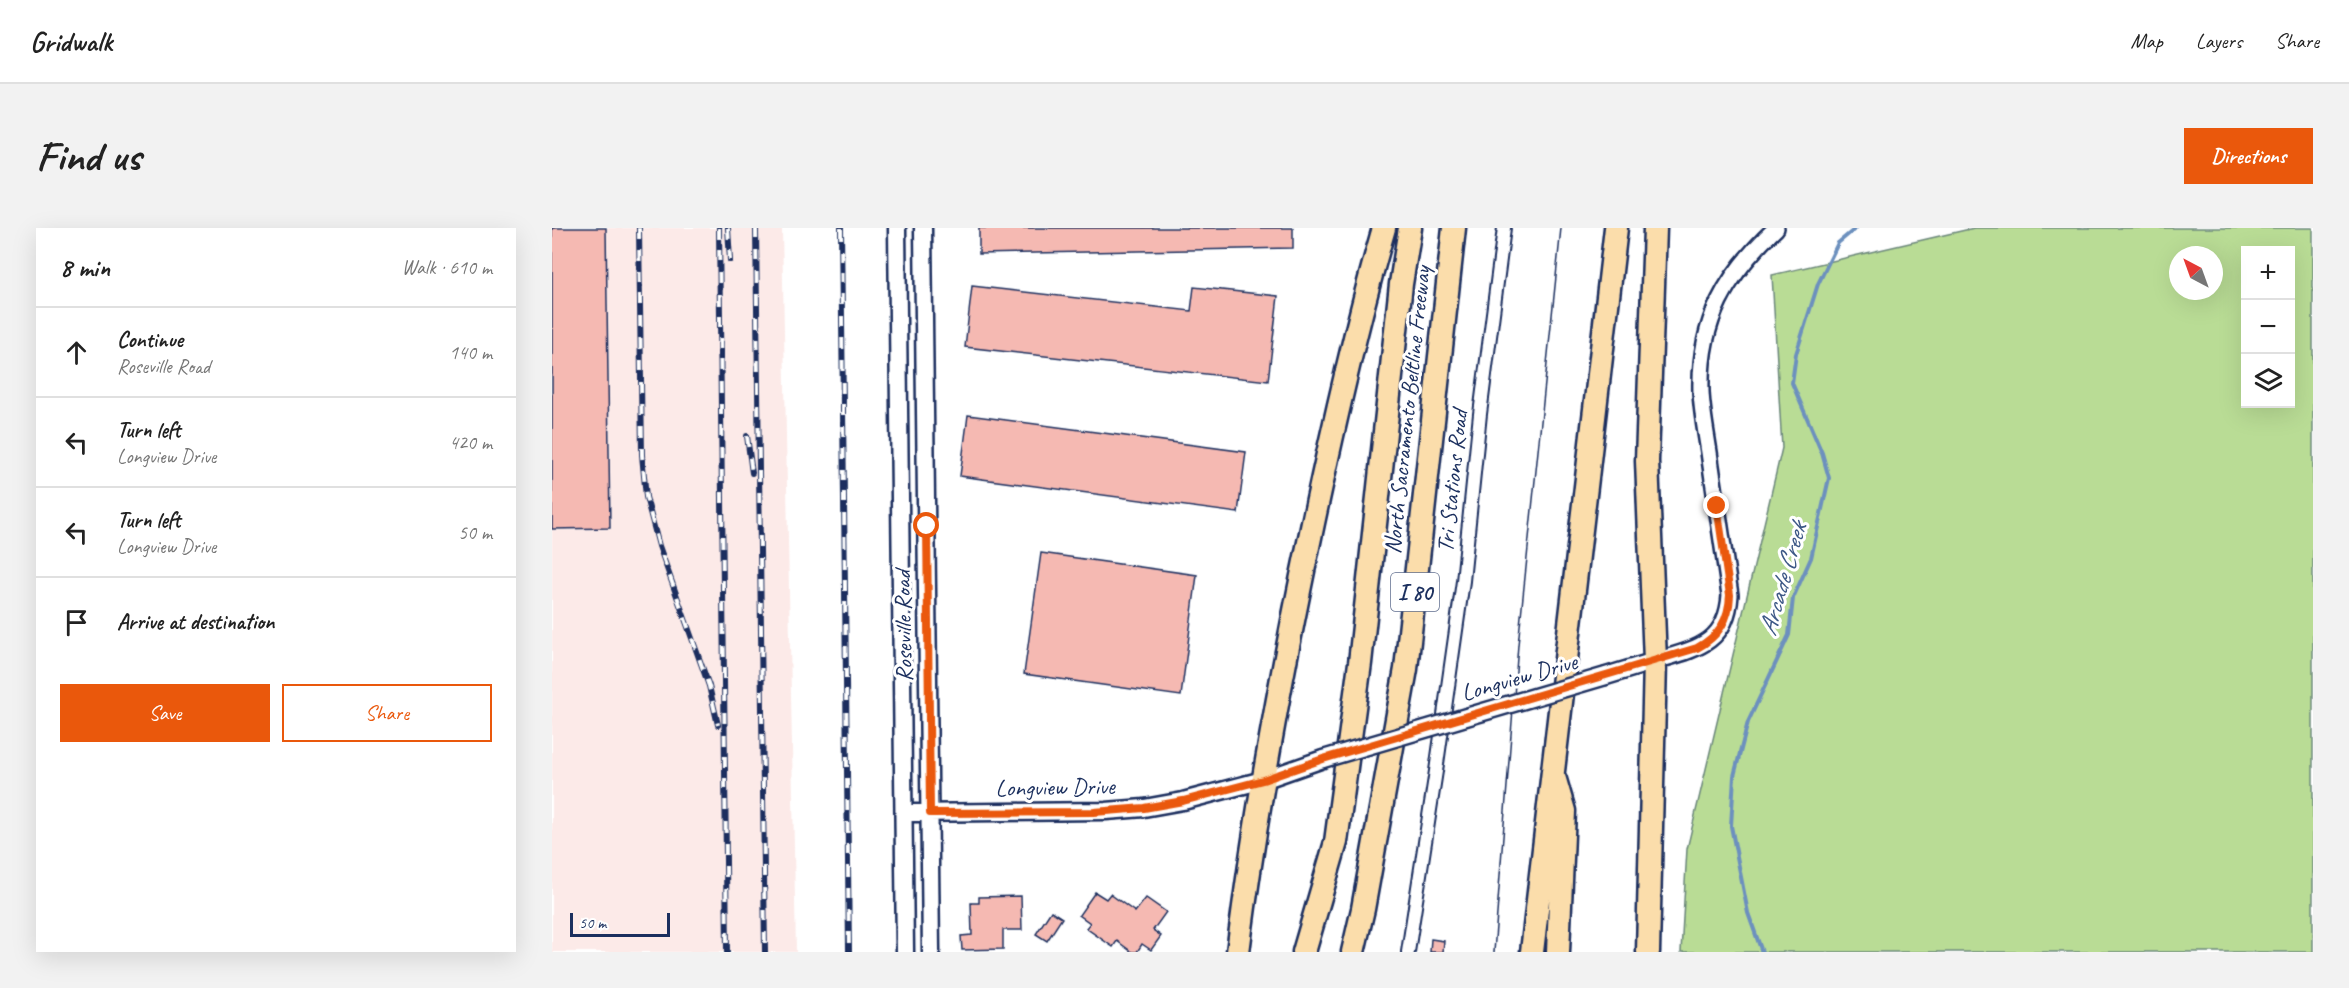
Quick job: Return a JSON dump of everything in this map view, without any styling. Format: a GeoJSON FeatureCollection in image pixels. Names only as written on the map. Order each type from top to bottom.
{"type":"FeatureCollection","features":[{"type":"Feature","properties":{"kind":"highway"},"geometry":{"type":"LineString","coordinates":[[1238,952],[1263,780],[1293,619],[1343,383],[1384,228]]}},
{"type":"Feature","properties":{"kind":"highway"},"geometry":{"type":"LineString","coordinates":[[1304,952],[1336,842],[1360,663],[1401,284],[1410,228]]}},
{"type":"Feature","properties":{"kind":"highway","name":"North Sacramento Beltline Freeway"},"geometry":{"type":"LineString","coordinates":[[1353,952],[1363,909],[1406,669],[1454,228]]}},
{"type":"Feature","properties":{"kind":"highway"},"geometry":{"type":"LineString","coordinates":[[1532,952],[1616,228]]}},
{"type":"Feature","properties":{"kind":"highway"},"geometry":{"type":"LineString","coordinates":[[1648,952],[1655,661],[1647,461],[1655,228]]}},
{"type":"Feature","properties":{"kind":"highway"},"geometry":{"type":"LineString","coordinates":[[1552,770],[1564,811],[1558,952]]}},
{"type":"Feature","properties":{"kind":"main road","name":"Roseville Road"},"geometry":{"type":"LineString","coordinates":[[897,228],[905,952]]}},
{"type":"Feature","properties":{"kind":"main road","name":"Roseville Road"},"geometry":{"type":"LineString","coordinates":[[923,228],[931,952]]}},
{"type":"Feature","properties":{"kind":"main road","name":"Longview Drive"},"geometry":{"type":"LineString","coordinates":[[904,813],[1094,812],[1144,808],[1183,801],[1263,780],[1323,759],[1655,661]]}},
{"type":"Feature","properties":{"kind":"street","name":"Tri Stations Road"},"geometry":{"type":"LineString","coordinates":[[1408,952],[1463,581],[1480,414],[1503,228]]}},
{"type":"Feature","properties":{"kind":"street","name":"Longview Drive"},"geometry":{"type":"LineString","coordinates":[[1655,661],[1697,648],[1709,641],[1725,622],[1729,609],[1730,595],[1701,394],[1703,348],[1714,310],[1724,290],[1740,265],[1776,228]]}},
{"type":"Feature","properties":{"kind":"shaded area"},"geometry":{"type":"Polygon","coordinates":[[[552,228],[782,228],[796,952],[552,952],[552,228]]]}},
{"type":"Feature","properties":{"kind":"green space"},"geometry":{"type":"Polygon","coordinates":[[[1974,228],[2313,228],[2313,952],[1681,952],[1687,849],[1782,448],[1772,275],[1974,228]]]}},
{"type":"Feature","properties":{"kind":"building"},"geometry":{"type":"Polygon","coordinates":[[[552,228],[606,228],[610,528],[552,529],[552,228]]]}},
{"type":"Feature","properties":{"kind":"building"},"geometry":{"type":"Polygon","coordinates":[[[979,228],[1293,228],[1293,248],[979,254],[979,228]]]}},
{"type":"Feature","properties":{"kind":"building"},"geometry":{"type":"Polygon","coordinates":[[[972,286],[1191,311],[1194,287],[1278,296],[1268,381],[965,347],[972,286]]]}},
{"type":"Feature","properties":{"kind":"building"},"geometry":{"type":"Polygon","coordinates":[[[968,415],[1246,452],[1238,513],[960,476],[968,415]]]}},
{"type":"Feature","properties":{"kind":"building"},"geometry":{"type":"Polygon","coordinates":[[[1041,553],[1197,575],[1181,696],[1024,674],[1041,553]]]}},
{"type":"Feature","properties":{"kind":"building"},"geometry":{"type":"Polygon","coordinates":[[[1095,892],[1106,899],[1110,894],[1135,912],[1146,898],[1166,912],[1153,930],[1161,936],[1151,950],[1142,944],[1137,952],[1132,952],[1117,941],[1113,947],[1086,928],[1090,923],[1079,915],[1095,892]]]}},
{"type":"Feature","properties":{"kind":"building"},"geometry":{"type":"Polygon","coordinates":[[[1021,896],[1022,930],[1003,930],[1003,949],[962,950],[961,936],[972,935],[971,903],[979,903],[979,897],[1021,896]]]}},
{"type":"Feature","properties":{"kind":"building"},"geometry":{"type":"Polygon","coordinates":[[[1051,911],[1062,918],[1047,941],[1036,934],[1051,911]]]}},
{"type":"Feature","properties":{"kind":"building"},"geometry":{"type":"Polygon","coordinates":[[[1431,939],[1444,941],[1443,952],[1430,952],[1431,939]]]}},
{"type":"Feature","properties":{"kind":"waterway","name":"Arcade Creek"},"geometry":{"type":"LineString","coordinates":[[1762,952],[1748,913],[1731,826],[1734,776],[1748,722],[1789,635],[1793,598],[1811,558],[1829,478],[1822,453],[1792,383],[1796,354],[1818,284],[1838,243],[1856,228]]}},
{"type":"Feature","properties":{"kind":"tram line"},"geometry":{"type":"LineString","coordinates":[[1494,952],[1518,645],[1561,228]]}},
{"type":"Feature","properties":{"kind":"railway"},"geometry":{"type":"LineString","coordinates":[[639,228],[642,455],[646,497],[659,546],[709,686],[718,725]]}},
{"type":"Feature","properties":{"kind":"railway"},"geometry":{"type":"LineString","coordinates":[[719,228],[727,952]]}},
{"type":"Feature","properties":{"kind":"railway"},"geometry":{"type":"LineString","coordinates":[[728,228],[730,260]]}},
{"type":"Feature","properties":{"kind":"railway"},"geometry":{"type":"LineString","coordinates":[[756,228],[765,952]]}},
{"type":"Feature","properties":{"kind":"railway"},"geometry":{"type":"LineString","coordinates":[[841,228],[849,952]]}},
{"type":"Feature","properties":{"kind":"railway"},"geometry":{"type":"LineString","coordinates":[[747,436],[752,473]]}},
{"type":"Feature","properties":{"kind":"route"},"geometry":{"type":"LineString","coordinates":[[927,526],[930,813],[1106,811],[1144,808],[1183,801],[1263,780],[1323,759],[1697,648],[1719,631],[1729,609],[1730,595],[1717,506]]}}]}
